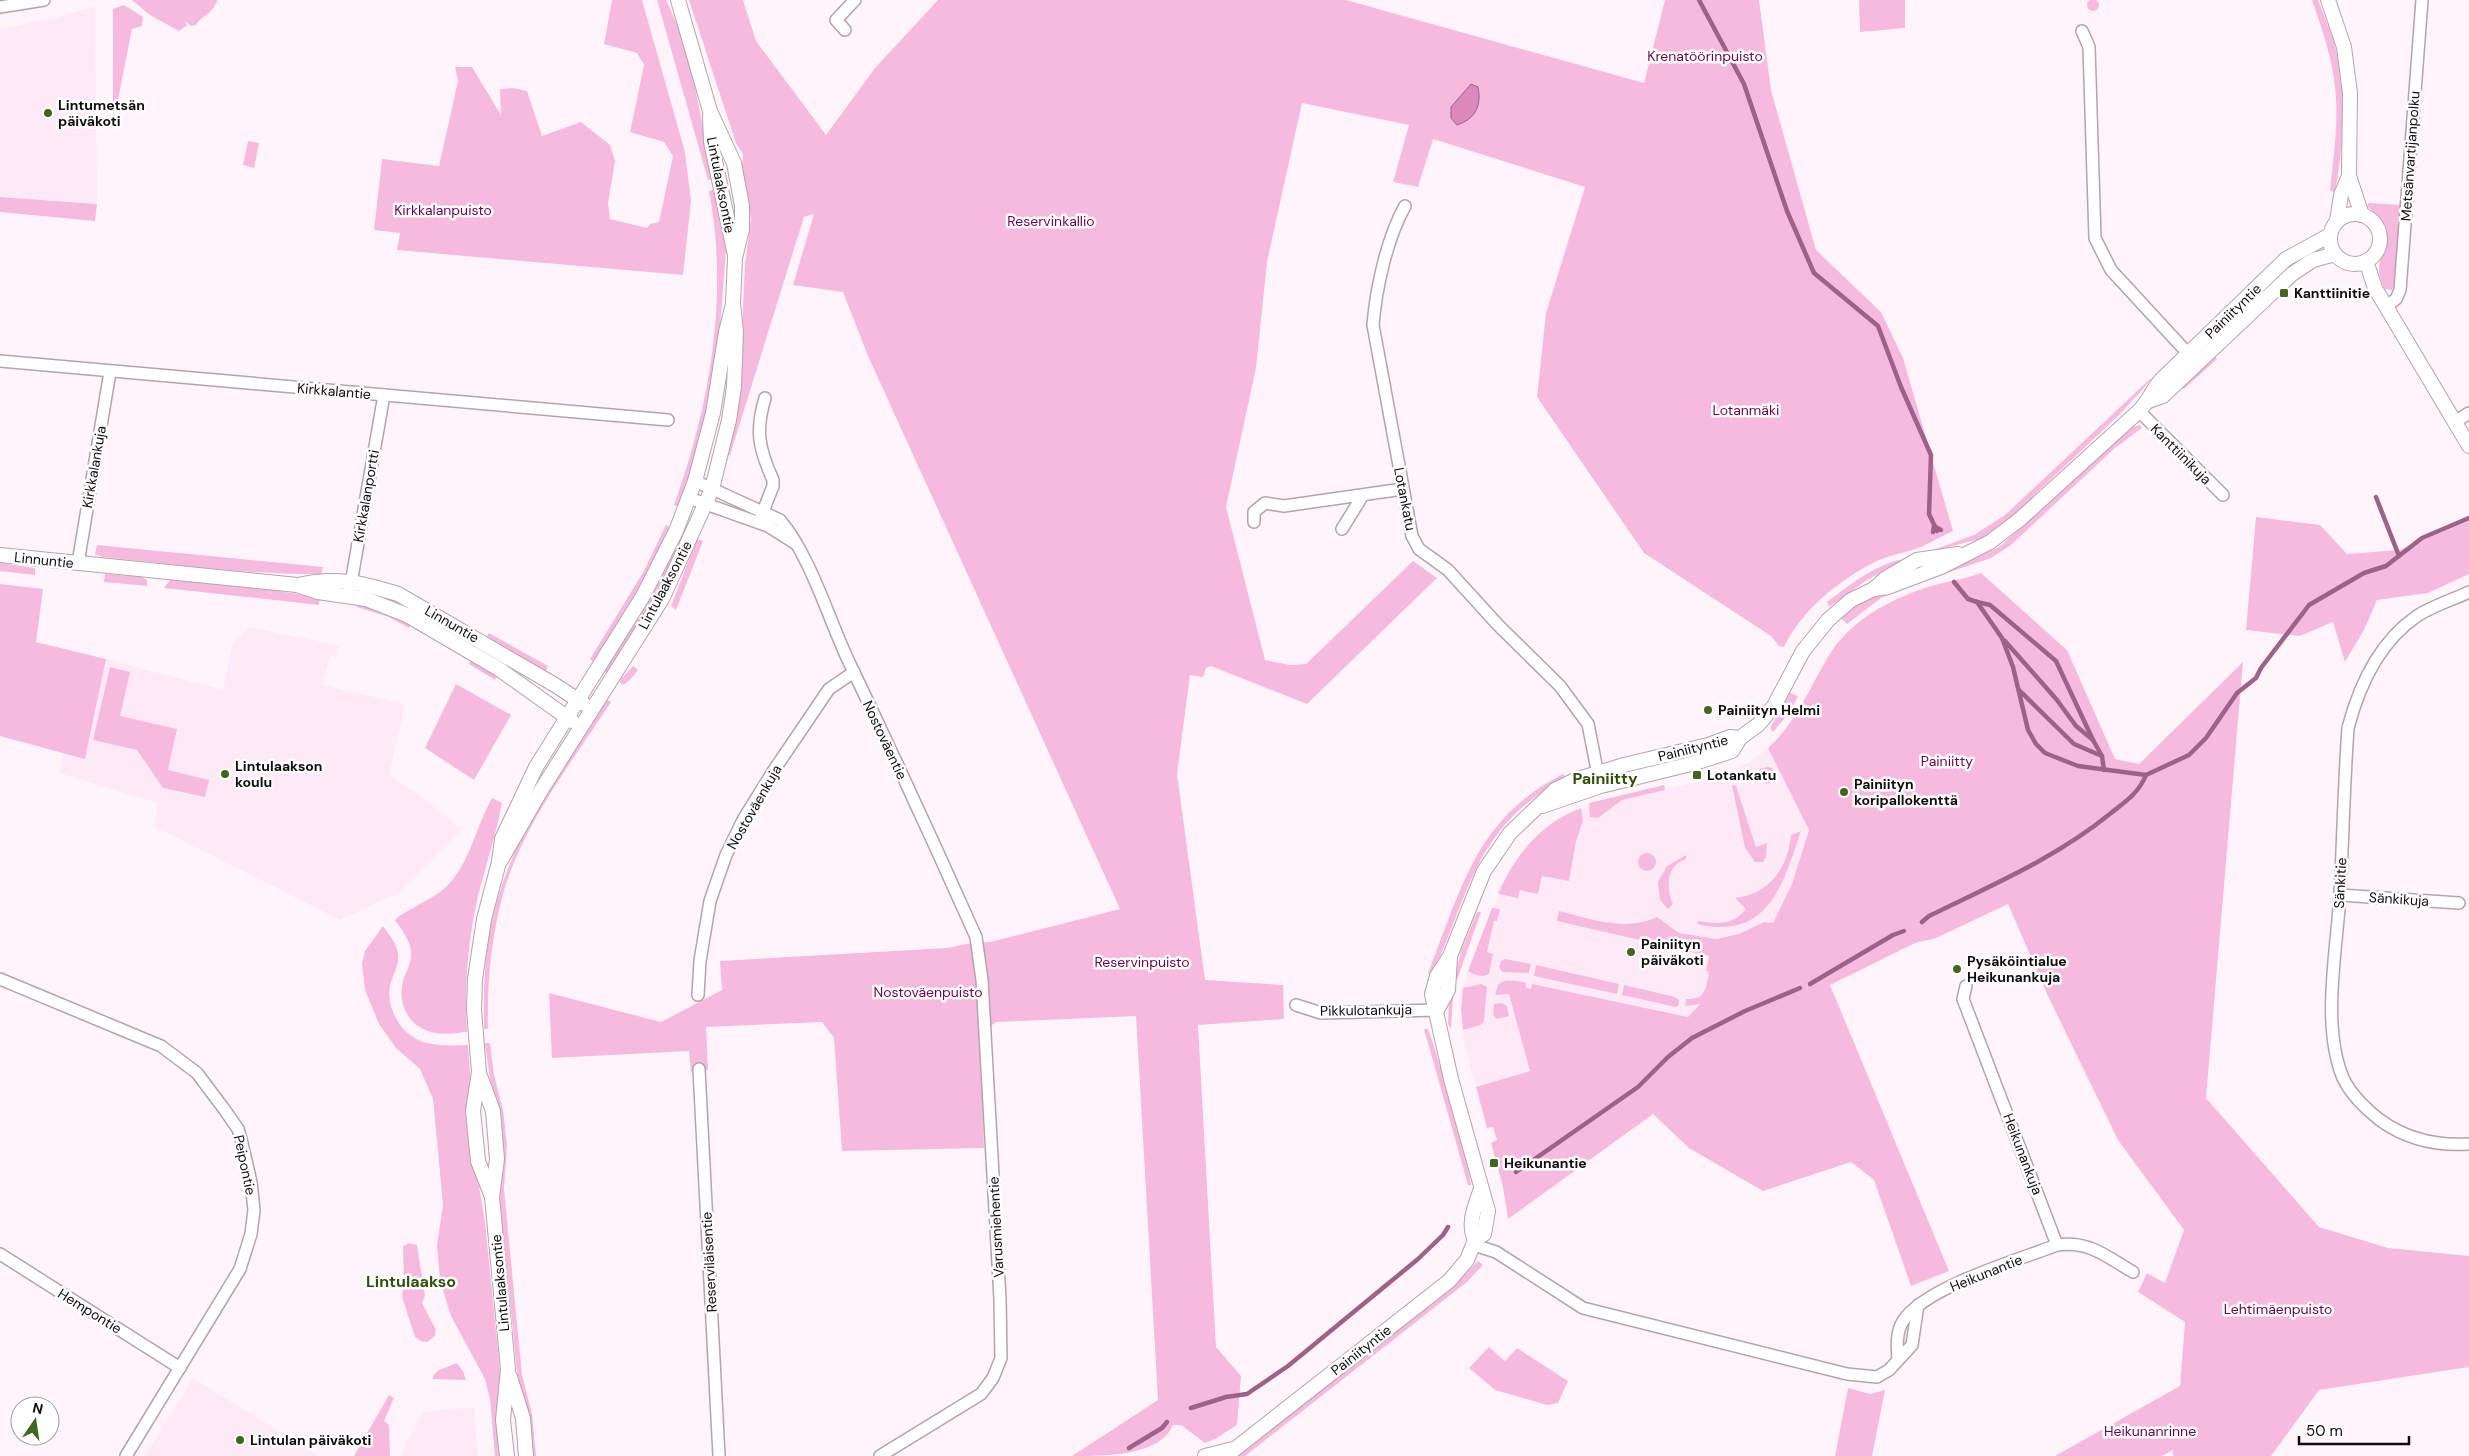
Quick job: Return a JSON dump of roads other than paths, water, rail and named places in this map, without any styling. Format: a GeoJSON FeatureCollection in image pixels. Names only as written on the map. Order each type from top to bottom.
{"type":"FeatureCollection","features":[{"type":"Feature","properties":{"kind":"street"},"geometry":{"type":"LineString","coordinates":[[0,7],[44,0]]}},
{"type":"Feature","properties":{"kind":"street","name":"Lintulaaksontie"},"geometry":{"type":"LineString","coordinates":[[499,862],[662,598],[712,489],[729,420],[734,388],[736,332],[733,304],[736,258],[711,142],[710,111],[678,0]]}},
{"type":"Feature","properties":{"kind":"street"},"geometry":{"type":"LineString","coordinates":[[846,30],[836,20],[855,0]]}},
{"type":"Feature","properties":{"kind":"street"},"geometry":{"type":"LineString","coordinates":[[2328,0],[2344,48],[2350,93],[2349,176],[2362,215]]}},
{"type":"Feature","properties":{"kind":"street","name":"Metsänvartijanpolku"},"geometry":{"type":"LineString","coordinates":[[2386,306],[2396,299],[2400,290],[2422,0]]}},
{"type":"Feature","properties":{"kind":"street"},"geometry":{"type":"LineString","coordinates":[[2082,31],[2089,47],[2095,238],[2111,270],[2193,359]]}},
{"type":"Feature","properties":{"kind":"street"},"geometry":{"type":"LineString","coordinates":[[2337,221],[2347,215],[2362,215],[2374,223],[2379,237],[2376,252],[2366,261],[2348,263],[2335,254],[2331,247],[2330,234],[2337,221],[2341,195],[2349,176]]}},
{"type":"Feature","properties":{"kind":"street","name":"Lotankatu"},"geometry":{"type":"LineString","coordinates":[[1404,206],[1396,222],[1392,237],[1374,308],[1373,325],[1412,536],[1419,550],[1448,570],[1498,625],[1560,686],[1588,724],[1601,786]]}},
{"type":"Feature","properties":{"kind":"street","name":"Painiityntie"},"geometry":{"type":"LineString","coordinates":[[2193,359],[2286,260],[2330,234]]}},
{"type":"Feature","properties":{"kind":"street","name":"Painiityntie"},"geometry":{"type":"LineString","coordinates":[[1539,807],[1601,786],[1732,751],[1740,738],[1759,724],[1774,706],[1804,651],[1828,620],[1851,600],[1874,588],[1888,587],[1922,575],[1990,542],[2019,520],[2139,411],[2149,401],[2154,387],[2193,359],[2292,274],[2312,260],[2335,254]]}},
{"type":"Feature","properties":{"kind":"street"},"geometry":{"type":"LineString","coordinates":[[2366,261],[2375,288],[2469,446]]}},
{"type":"Feature","properties":{"kind":"street","name":"Lintulaaksontie"},"geometry":{"type":"LineString","coordinates":[[492,1197],[478,1161],[473,1111],[479,1072],[474,1010],[475,979],[484,919],[499,862],[502,839],[519,802],[566,717],[643,596],[669,546],[696,481],[713,412],[726,332],[733,304]]}},
{"type":"Feature","properties":{"kind":"street","name":"Kirkkalantie"},"geometry":{"type":"LineString","coordinates":[[0,361],[668,420]]}},
{"type":"Feature","properties":{"kind":"street","name":"Kirkkalankuja"},"geometry":{"type":"LineString","coordinates":[[78,563],[110,372]]}},
{"type":"Feature","properties":{"kind":"street","name":"Kirkkalanportti"},"geometry":{"type":"LineString","coordinates":[[350,589],[384,396]]}},
{"type":"Feature","properties":{"kind":"street"},"geometry":{"type":"LineString","coordinates":[[761,517],[773,486],[773,480],[758,439],[759,418],[765,398]]}},
{"type":"Feature","properties":{"kind":"street","name":"Kanttiinikuja"},"geometry":{"type":"LineString","coordinates":[[2139,411],[2223,495]]}},
{"type":"Feature","properties":{"kind":"street"},"geometry":{"type":"LineString","coordinates":[[2455,422],[2469,413]]}},
{"type":"Feature","properties":{"kind":"street","name":"Nostoväentie"},"geometry":{"type":"LineString","coordinates":[[696,481],[761,517]]}},
{"type":"Feature","properties":{"kind":"street"},"geometry":{"type":"LineString","coordinates":[[1254,522],[1254,512],[1265,503],[1284,506],[1403,489]]}},
{"type":"Feature","properties":{"kind":"street"},"geometry":{"type":"LineString","coordinates":[[1342,529],[1363,495]]}},
{"type":"Feature","properties":{"kind":"street","name":"Nostoväentie"},"geometry":{"type":"LineString","coordinates":[[689,498],[705,505],[780,520],[795,543],[817,587],[976,937]]}},
{"type":"Feature","properties":{"kind":"street","name":"Linnuntie"},"geometry":{"type":"LineString","coordinates":[[0,555],[297,585],[318,592],[350,589],[398,594],[592,710]]}},
{"type":"Feature","properties":{"kind":"street","name":"Linnuntie"},"geometry":{"type":"LineString","coordinates":[[350,589],[407,615],[499,669],[582,727]]}},
{"type":"Feature","properties":{"kind":"street","name":"Sänkitie"},"geometry":{"type":"LineString","coordinates":[[2469,592],[2418,615],[2400,629],[2364,679],[2355,699],[2348,728],[2332,1012],[2333,1038],[2338,1062],[2344,1079],[2356,1098],[2389,1126],[2422,1141],[2447,1146],[2469,1144]]}},
{"type":"Feature","properties":{"kind":"street","name":"Nostoväenkuja"},"geometry":{"type":"LineString","coordinates":[[698,996],[700,961],[710,902],[730,847],[772,773],[829,689],[854,672]]}},
{"type":"Feature","properties":{"kind":"street","name":"Painiityntie"},"geometry":{"type":"LineString","coordinates":[[1205,1456],[1230,1453],[1449,1281],[1467,1260],[1474,1243],[1484,1234],[1488,1220],[1488,1211],[1442,1044],[1437,1010],[1432,994],[1433,986],[1450,956],[1484,871],[1496,851],[1510,834],[1555,790],[1575,780],[1598,772],[1708,745],[1730,737],[1740,738]]}},
{"type":"Feature","properties":{"kind":"street","name":"Sänkikuja"},"geometry":{"type":"LineString","coordinates":[[2340,895],[2459,903]]}},
{"type":"Feature","properties":{"kind":"street","name":"Varusmiehentie"},"geometry":{"type":"LineString","coordinates":[[880,1456],[981,1394],[994,1378],[1001,1358],[1000,1291],[982,980],[976,937]]}},
{"type":"Feature","properties":{"kind":"street","name":"Peipontie"},"geometry":{"type":"LineString","coordinates":[[0,979],[162,1046],[197,1073],[238,1129],[251,1182],[254,1210],[251,1234],[240,1269],[126,1456]]}},
{"type":"Feature","properties":{"kind":"street","name":"Heikunankuja"},"geometry":{"type":"LineString","coordinates":[[1966,986],[1963,999],[2057,1245]]}},
{"type":"Feature","properties":{"kind":"street","name":"Pikkulotankuja"},"geometry":{"type":"LineString","coordinates":[[1296,1005],[1321,1012],[1437,1010]]}},
{"type":"Feature","properties":{"kind":"street","name":"Reserviläisentie"},"geometry":{"type":"LineString","coordinates":[[699,1069],[718,1456]]}},
{"type":"Feature","properties":{"kind":"street","name":"Lintulaaksontie"},"geometry":{"type":"LineString","coordinates":[[479,1072],[493,1111],[497,1159],[492,1197],[508,1369],[503,1420],[507,1456]]}},
{"type":"Feature","properties":{"kind":"street"},"geometry":{"type":"LineString","coordinates":[[2057,1245],[2073,1242],[2090,1246],[2133,1272]]}},
{"type":"Feature","properties":{"kind":"street","name":"Heikunantie"},"geometry":{"type":"LineString","coordinates":[[1474,1243],[1496,1252],[1582,1308],[1607,1316],[1847,1374],[1877,1377],[1889,1370],[1898,1359],[1897,1342],[1902,1322],[1930,1295],[2057,1245]]}},
{"type":"Feature","properties":{"kind":"street","name":"Hempontie"},"geometry":{"type":"LineString","coordinates":[[0,1254],[180,1368]]}},
{"type":"Feature","properties":{"kind":"street","name":"Lintulaaksontie"},"geometry":{"type":"LineString","coordinates":[[508,1369],[523,1418],[526,1456]]}},
{"type":"Feature","properties":{"kind":"waterway"},"geometry":{"type":"LineString","coordinates":[[1699,0],[1744,84],[1787,211],[1814,273],[1878,326],[1901,387],[1931,455],[1929,514],[1937,531]]}},
{"type":"Feature","properties":{"kind":"waterway"},"geometry":{"type":"LineString","coordinates":[[2376,497],[2399,556]]}},
{"type":"Feature","properties":{"kind":"waterway"},"geometry":{"type":"LineString","coordinates":[[1954,582],[1968,599],[1977,602],[2002,638],[2013,667],[2028,730],[2036,744],[2045,753],[2078,766],[2146,775],[2189,755],[2206,738],[2237,693],[2256,678],[2261,668],[2309,605],[2364,573],[2386,566],[2422,538],[2469,518]]}},
{"type":"Feature","properties":{"kind":"waterway"},"geometry":{"type":"LineString","coordinates":[[1933,532],[1934,526],[1941,530]]}},
{"type":"Feature","properties":{"kind":"waterway"},"geometry":{"type":"LineString","coordinates":[[1977,602],[1990,605],[2056,661],[2093,740]]}},
{"type":"Feature","properties":{"kind":"waterway"},"geometry":{"type":"LineString","coordinates":[[2005,641],[2057,700],[2076,726],[2093,740],[2102,756],[2104,770]]}},
{"type":"Feature","properties":{"kind":"waterway"},"geometry":{"type":"LineString","coordinates":[[2020,691],[2074,744],[2102,756]]}},
{"type":"Feature","properties":{"kind":"waterway"},"geometry":{"type":"LineString","coordinates":[[1922,922],[1929,916],[2000,882],[2068,844],[2127,801],[2143,782],[2146,775]]}},
{"type":"Feature","properties":{"kind":"waterway"},"geometry":{"type":"LineString","coordinates":[[1810,984],[1893,935],[1904,931]]}},
{"type":"Feature","properties":{"kind":"waterway"},"geometry":{"type":"LineString","coordinates":[[1516,1172],[1638,1087],[1668,1057],[1692,1038],[1745,1011],[1800,988]]}},
{"type":"Feature","properties":{"kind":"waterway"},"geometry":{"type":"LineString","coordinates":[[1191,1408],[1226,1397],[1247,1394],[1288,1366],[1418,1259],[1443,1235],[1448,1227]]}},
{"type":"Feature","properties":{"kind":"waterway"},"geometry":{"type":"LineString","coordinates":[[1129,1448],[1162,1428],[1167,1422]]}},
{"type":"Feature","properties":{"kind":"place","name":"Lintumetsän päiväkoti"},"geometry":{"type":"Point","coordinates":[48,113]}},
{"type":"Feature","properties":{"kind":"place","name":"Kanttiinitie"},"geometry":{"type":"Point","coordinates":[2284,293]}},
{"type":"Feature","properties":{"kind":"place","name":"Painiityn Helmi"},"geometry":{"type":"Point","coordinates":[1708,710]}},
{"type":"Feature","properties":{"kind":"place","name":"Lintulaakson koulu"},"geometry":{"type":"Point","coordinates":[225,774]}},
{"type":"Feature","properties":{"kind":"place","name":"Lotankatu"},"geometry":{"type":"Point","coordinates":[1697,775]}},
{"type":"Feature","properties":{"kind":"place","name":"Painiityn koripallokenttä"},"geometry":{"type":"Point","coordinates":[1844,792]}},
{"type":"Feature","properties":{"kind":"place","name":"Painiityn päiväkoti"},"geometry":{"type":"Point","coordinates":[1631,952]}},
{"type":"Feature","properties":{"kind":"place","name":"Pysäköintialue Heikunankuja"},"geometry":{"type":"Point","coordinates":[1957,969]}},
{"type":"Feature","properties":{"kind":"place","name":"Heikunantie"},"geometry":{"type":"Point","coordinates":[1494,1163]}},
{"type":"Feature","properties":{"kind":"place","name":"Lintulan päiväkoti"},"geometry":{"type":"Point","coordinates":[240,1440]}},
{"type":"Feature","properties":{"kind":"district","name":"Painiitty"},"geometry":{"type":"Point","coordinates":[1605,778]}},
{"type":"Feature","properties":{"kind":"district","name":"Lintulaakso"},"geometry":{"type":"Point","coordinates":[411,1281]}},
{"type":"Feature","properties":{"kind":"park label","name":"Krenatöörinpuisto"},"geometry":{"type":"Point","coordinates":[1705,56]}},
{"type":"Feature","properties":{"kind":"park label","name":"Kirkkalanpuisto"},"geometry":{"type":"Point","coordinates":[443,210]}},
{"type":"Feature","properties":{"kind":"park label","name":"Reservinkallio"},"geometry":{"type":"Point","coordinates":[1051,221]}},
{"type":"Feature","properties":{"kind":"park label","name":"Lotanmäki"},"geometry":{"type":"Point","coordinates":[1746,410]}},
{"type":"Feature","properties":{"kind":"park label","name":"Reservinpuisto"},"geometry":{"type":"Point","coordinates":[1142,962]}},
{"type":"Feature","properties":{"kind":"park label","name":"Nostoväenpuisto"},"geometry":{"type":"Point","coordinates":[928,992]}},
{"type":"Feature","properties":{"kind":"park label","name":"Lehtimäenpuisto"},"geometry":{"type":"Point","coordinates":[2278,1309]}},
{"type":"Feature","properties":{"kind":"park label","name":"Heikunanrinne"},"geometry":{"type":"Point","coordinates":[2150,1431]}}]}
